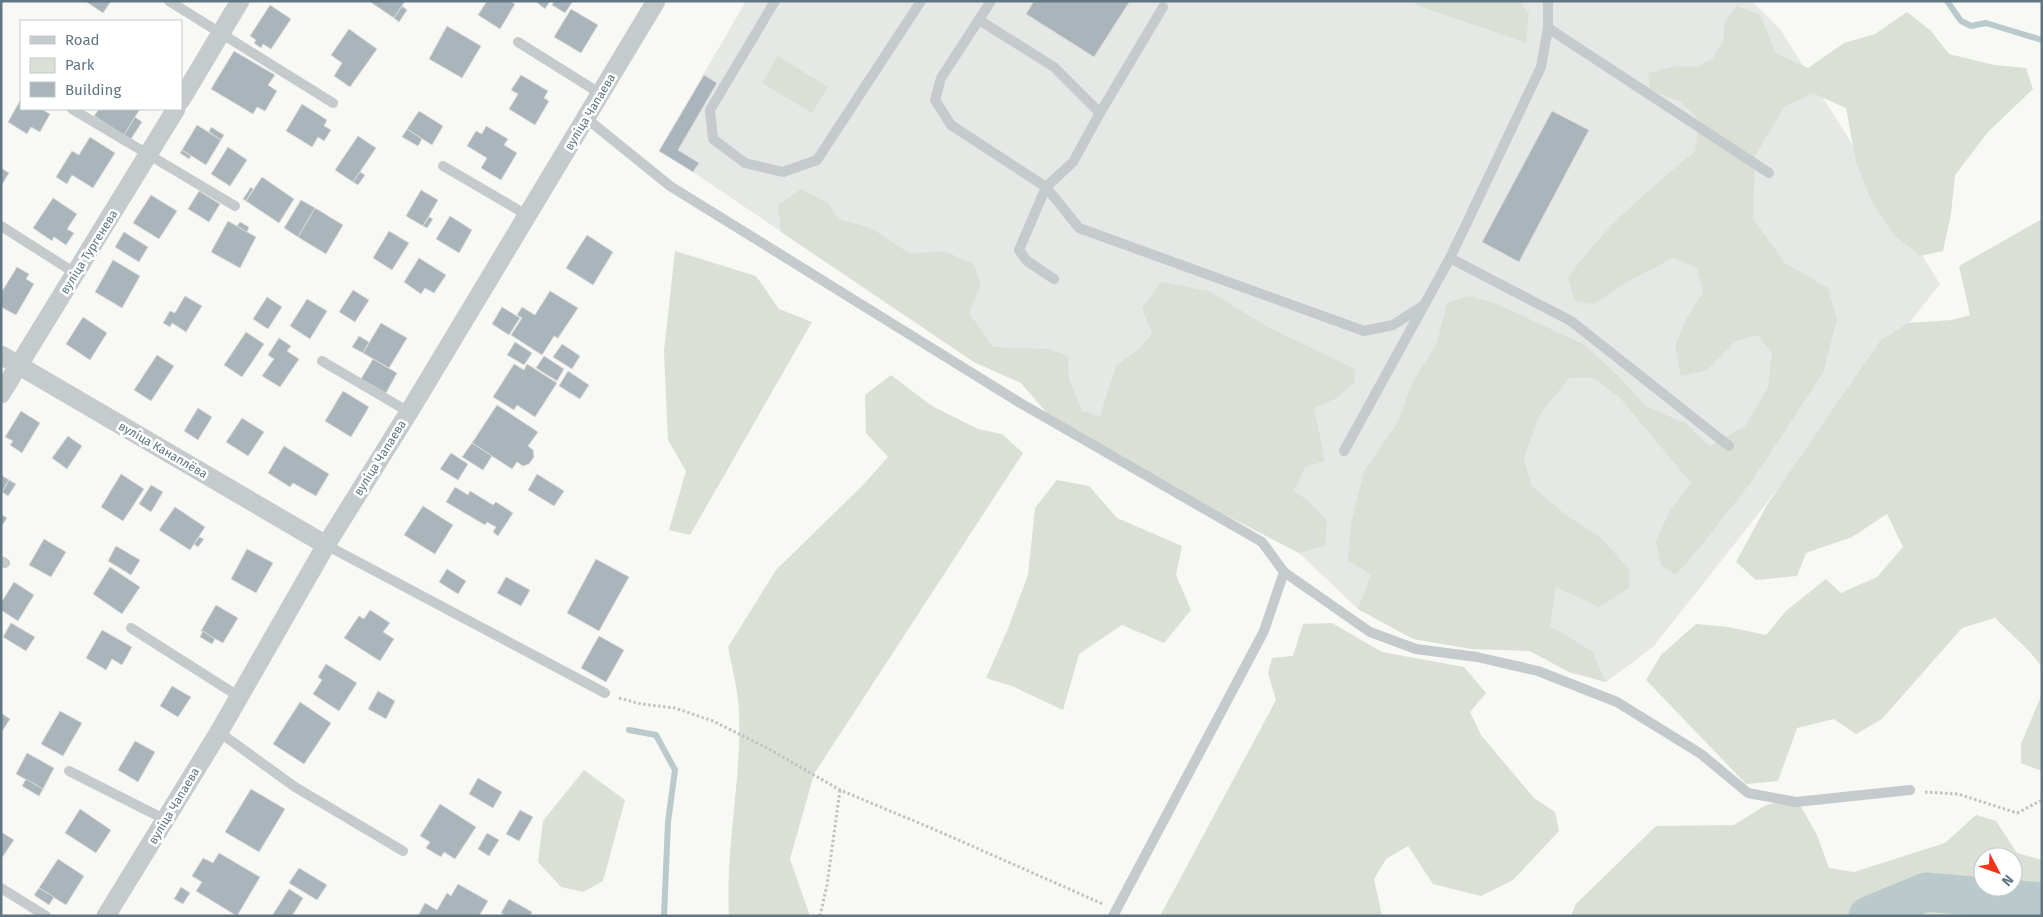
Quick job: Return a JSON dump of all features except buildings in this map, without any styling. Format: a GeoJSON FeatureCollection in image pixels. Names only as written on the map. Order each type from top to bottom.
{"type":"FeatureCollection","features":[{"type":"Feature","properties":{"kind":"street"},"geometry":{"type":"LineString","coordinates":[[182,98],[240,1]]}},
{"type":"Feature","properties":{"kind":"street","name":"вуліца Чапаева"},"geometry":{"type":"LineString","coordinates":[[106,916],[219,732],[326,545],[409,412],[656,1]]}},
{"type":"Feature","properties":{"kind":"street","name":"вуліца Тургенева"},"geometry":{"type":"LineString","coordinates":[[1,394],[175,110]]}},
{"type":"Feature","properties":{"kind":"street","name":"вуліца Канаплёва"},"geometry":{"type":"LineString","coordinates":[[1,355],[326,545]]}},
{"type":"Feature","properties":{"kind":"lane"},"geometry":{"type":"LineString","coordinates":[[169,1],[334,103]]}},
{"type":"Feature","properties":{"kind":"lane"},"geometry":{"type":"LineString","coordinates":[[775,1],[710,110],[713,139],[745,163],[783,172],[817,160],[921,1]]}},
{"type":"Feature","properties":{"kind":"lane"},"geometry":{"type":"LineString","coordinates":[[991,1],[941,78],[935,100],[951,125],[1046,187],[1079,228],[1364,331],[1393,325],[1424,305]]}},
{"type":"Feature","properties":{"kind":"lane"},"geometry":{"type":"LineString","coordinates":[[1344,451],[1450,258],[1541,67],[1548,28],[1548,1]]}},
{"type":"Feature","properties":{"kind":"lane"},"geometry":{"type":"LineString","coordinates":[[1054,279],[1027,262],[1019,250],[1046,187],[1073,162],[1163,7]]}},
{"type":"Feature","properties":{"kind":"lane"},"geometry":{"type":"LineString","coordinates":[[979,20],[1054,67],[1100,113]]}},
{"type":"Feature","properties":{"kind":"lane"},"geometry":{"type":"LineString","coordinates":[[1548,28],[1768,173]]}},
{"type":"Feature","properties":{"kind":"lane"},"geometry":{"type":"LineString","coordinates":[[518,42],[601,94]]}},
{"type":"Feature","properties":{"kind":"lane"},"geometry":{"type":"LineString","coordinates":[[74,110],[235,206]]}},
{"type":"Feature","properties":{"kind":"lane"},"geometry":{"type":"LineString","coordinates":[[586,118],[670,186],[1022,404],[1262,542],[1284,572],[1370,632],[1416,649],[1477,658],[1538,671],[1617,702],[1701,754],[1748,793],[1796,802],[1910,790]]}},
{"type":"Feature","properties":{"kind":"lane"},"geometry":{"type":"LineString","coordinates":[[442,166],[527,215]]}},
{"type":"Feature","properties":{"kind":"lane"},"geometry":{"type":"LineString","coordinates":[[1,226],[75,274]]}},
{"type":"Feature","properties":{"kind":"lane"},"geometry":{"type":"LineString","coordinates":[[1450,258],[1571,321],[1729,446]]}},
{"type":"Feature","properties":{"kind":"lane"},"geometry":{"type":"LineString","coordinates":[[322,361],[409,412]]}},
{"type":"Feature","properties":{"kind":"lane"},"geometry":{"type":"LineString","coordinates":[[326,545],[605,693]]}},
{"type":"Feature","properties":{"kind":"lane"},"geometry":{"type":"LineString","coordinates":[[1115,913],[1264,632],[1284,572]]}},
{"type":"Feature","properties":{"kind":"lane"},"geometry":{"type":"LineString","coordinates":[[130,628],[238,696]]}},
{"type":"Feature","properties":{"kind":"lane"},"geometry":{"type":"LineString","coordinates":[[219,732],[295,787],[404,851]]}},
{"type":"Feature","properties":{"kind":"lane"},"geometry":{"type":"LineString","coordinates":[[70,771],[166,820]]}},
{"type":"Feature","properties":{"kind":"lane"},"geometry":{"type":"LineString","coordinates":[[1,888],[46,916]]}},
{"type":"Feature","properties":{"kind":"path"},"geometry":{"type":"LineString","coordinates":[[605,693],[641,704],[674,708],[713,721],[769,749],[840,790],[938,831],[1115,913]]}},
{"type":"Feature","properties":{"kind":"path"},"geometry":{"type":"LineString","coordinates":[[820,916],[827,885],[840,790]]}},
{"type":"Feature","properties":{"kind":"path"},"geometry":{"type":"LineString","coordinates":[[1910,790],[1958,794],[2017,813],[2042,800]]}},
{"type":"Feature","properties":{"kind":"shaded area"},"geometry":{"type":"Polygon","coordinates":[[[746,1],[1752,1],[1780,29],[1940,284],[1653,647],[1606,682],[1569,672],[1530,651],[1472,649],[1414,639],[1358,609],[1299,553],[1222,513],[1047,413],[1021,383],[974,362],[659,151],[746,1]]]}},
{"type":"Feature","properties":{"kind":"green space"},"geometry":{"type":"Polygon","coordinates":[[[1415,1],[1524,1],[1522,5],[1529,13],[1526,43],[1416,5],[1415,1]]]}},
{"type":"Feature","properties":{"kind":"green space"},"geometry":{"type":"Polygon","coordinates":[[[1737,6],[1760,15],[1776,53],[1808,68],[1844,43],[1875,34],[1907,12],[1931,31],[1949,54],[1994,65],[2026,68],[2033,89],[1988,132],[1955,175],[1951,214],[1943,251],[1920,256],[1894,235],[1872,202],[1856,162],[1846,108],[1813,93],[1784,107],[1755,156],[1753,219],[1785,263],[1828,288],[1837,319],[1823,373],[1751,482],[1676,575],[1661,565],[1656,542],[1669,512],[1691,483],[1620,398],[1594,378],[1569,378],[1539,416],[1524,458],[1531,485],[1566,515],[1601,538],[1629,569],[1629,588],[1599,607],[1556,587],[1550,626],[1592,651],[1606,682],[1569,672],[1530,651],[1472,649],[1413,639],[1358,609],[1371,575],[1348,560],[1351,523],[1364,471],[1397,424],[1413,381],[1437,343],[1447,303],[1468,296],[1497,304],[1585,345],[1647,407],[1685,423],[1710,446],[1745,426],[1768,388],[1772,352],[1757,335],[1735,342],[1707,370],[1681,376],[1675,346],[1685,321],[1703,292],[1697,268],[1673,258],[1627,282],[1594,304],[1575,301],[1568,278],[1581,260],[1627,210],[1695,151],[1699,120],[1680,101],[1651,91],[1648,73],[1675,66],[1697,67],[1713,58],[1723,41],[1725,22],[1737,6]]]}},
{"type":"Feature","properties":{"kind":"green space"},"geometry":{"type":"Polygon","coordinates":[[[778,56],[828,87],[812,113],[762,83],[778,56]]]}},
{"type":"Feature","properties":{"kind":"green space"},"geometry":{"type":"Polygon","coordinates":[[[801,189],[829,204],[838,219],[871,228],[910,254],[944,251],[974,264],[981,285],[969,313],[993,347],[1049,349],[1068,356],[1069,379],[1082,411],[1100,416],[1116,366],[1142,346],[1152,333],[1142,308],[1161,282],[1209,291],[1268,327],[1355,369],[1355,382],[1337,398],[1314,408],[1325,461],[1305,467],[1294,491],[1310,502],[1327,521],[1325,546],[1299,553],[1222,513],[1047,413],[1021,383],[974,362],[781,232],[778,205],[801,189]]]}},
{"type":"Feature","properties":{"kind":"green space"},"geometry":{"type":"Polygon","coordinates":[[[2042,219],[2042,667],[2030,652],[1995,618],[1962,628],[1882,719],[1856,734],[1834,719],[1797,728],[1778,781],[1746,784],[1646,680],[1661,655],[1696,624],[1728,627],[1766,635],[1786,611],[1826,579],[1841,593],[1877,577],[1903,547],[1887,514],[1852,537],[1806,553],[1797,576],[1756,580],[1736,562],[1767,505],[1880,341],[1908,323],[1952,320],[1970,315],[1959,266],[2042,219]]]}},
{"type":"Feature","properties":{"kind":"green space"},"geometry":{"type":"Polygon","coordinates":[[[675,251],[756,276],[779,309],[812,322],[690,535],[669,530],[686,471],[668,440],[664,351],[675,251]]]}},
{"type":"Feature","properties":{"kind":"green space"},"geometry":{"type":"Polygon","coordinates":[[[891,375],[932,406],[978,429],[1002,434],[1023,453],[814,774],[790,859],[810,916],[729,916],[729,865],[738,762],[739,711],[728,647],[776,570],[863,485],[888,457],[866,433],[865,395],[891,375]]]}},
{"type":"Feature","properties":{"kind":"green space"},"geometry":{"type":"Polygon","coordinates":[[[1057,480],[1089,486],[1117,518],[1182,546],[1176,575],[1191,610],[1164,643],[1122,625],[1079,654],[1063,710],[1012,686],[986,678],[1007,631],[1028,575],[1035,508],[1057,480]]]}},
{"type":"Feature","properties":{"kind":"green space"},"geometry":{"type":"Polygon","coordinates":[[[1332,623],[1382,652],[1464,667],[1486,693],[1470,712],[1481,735],[1534,798],[1555,812],[1559,831],[1513,880],[1481,896],[1433,884],[1408,846],[1386,859],[1374,879],[1382,916],[1160,916],[1276,700],[1268,673],[1272,658],[1293,656],[1303,624],[1332,623]]]}},
{"type":"Feature","properties":{"kind":"green space"},"geometry":{"type":"Polygon","coordinates":[[[2042,694],[2042,771],[2021,763],[2021,744],[2042,694]]]}},
{"type":"Feature","properties":{"kind":"green space"},"geometry":{"type":"Polygon","coordinates":[[[584,770],[625,800],[603,881],[583,892],[561,887],[538,862],[543,821],[584,770]]]}},
{"type":"Feature","properties":{"kind":"green space"},"geometry":{"type":"Polygon","coordinates":[[[1796,798],[1817,835],[1829,868],[1854,872],[1945,843],[1976,815],[1996,821],[2013,847],[1973,847],[1973,897],[2023,897],[2023,855],[2042,860],[2042,916],[1571,916],[1576,904],[1656,826],[1734,825],[1766,805],[1796,798]]]}},
{"type":"Feature","properties":{"kind":"waterway"},"geometry":{"type":"LineString","coordinates":[[1947,1],[1961,21],[1971,26],[1986,23],[2042,40]]}},
{"type":"Feature","properties":{"kind":"waterway"},"geometry":{"type":"LineString","coordinates":[[629,730],[656,735],[675,770],[668,822],[664,916]]}},
{"type":"Feature","properties":{"kind":"waterway"},"geometry":{"type":"LineString","coordinates":[[1868,916],[1926,892],[2042,902]]}}]}
